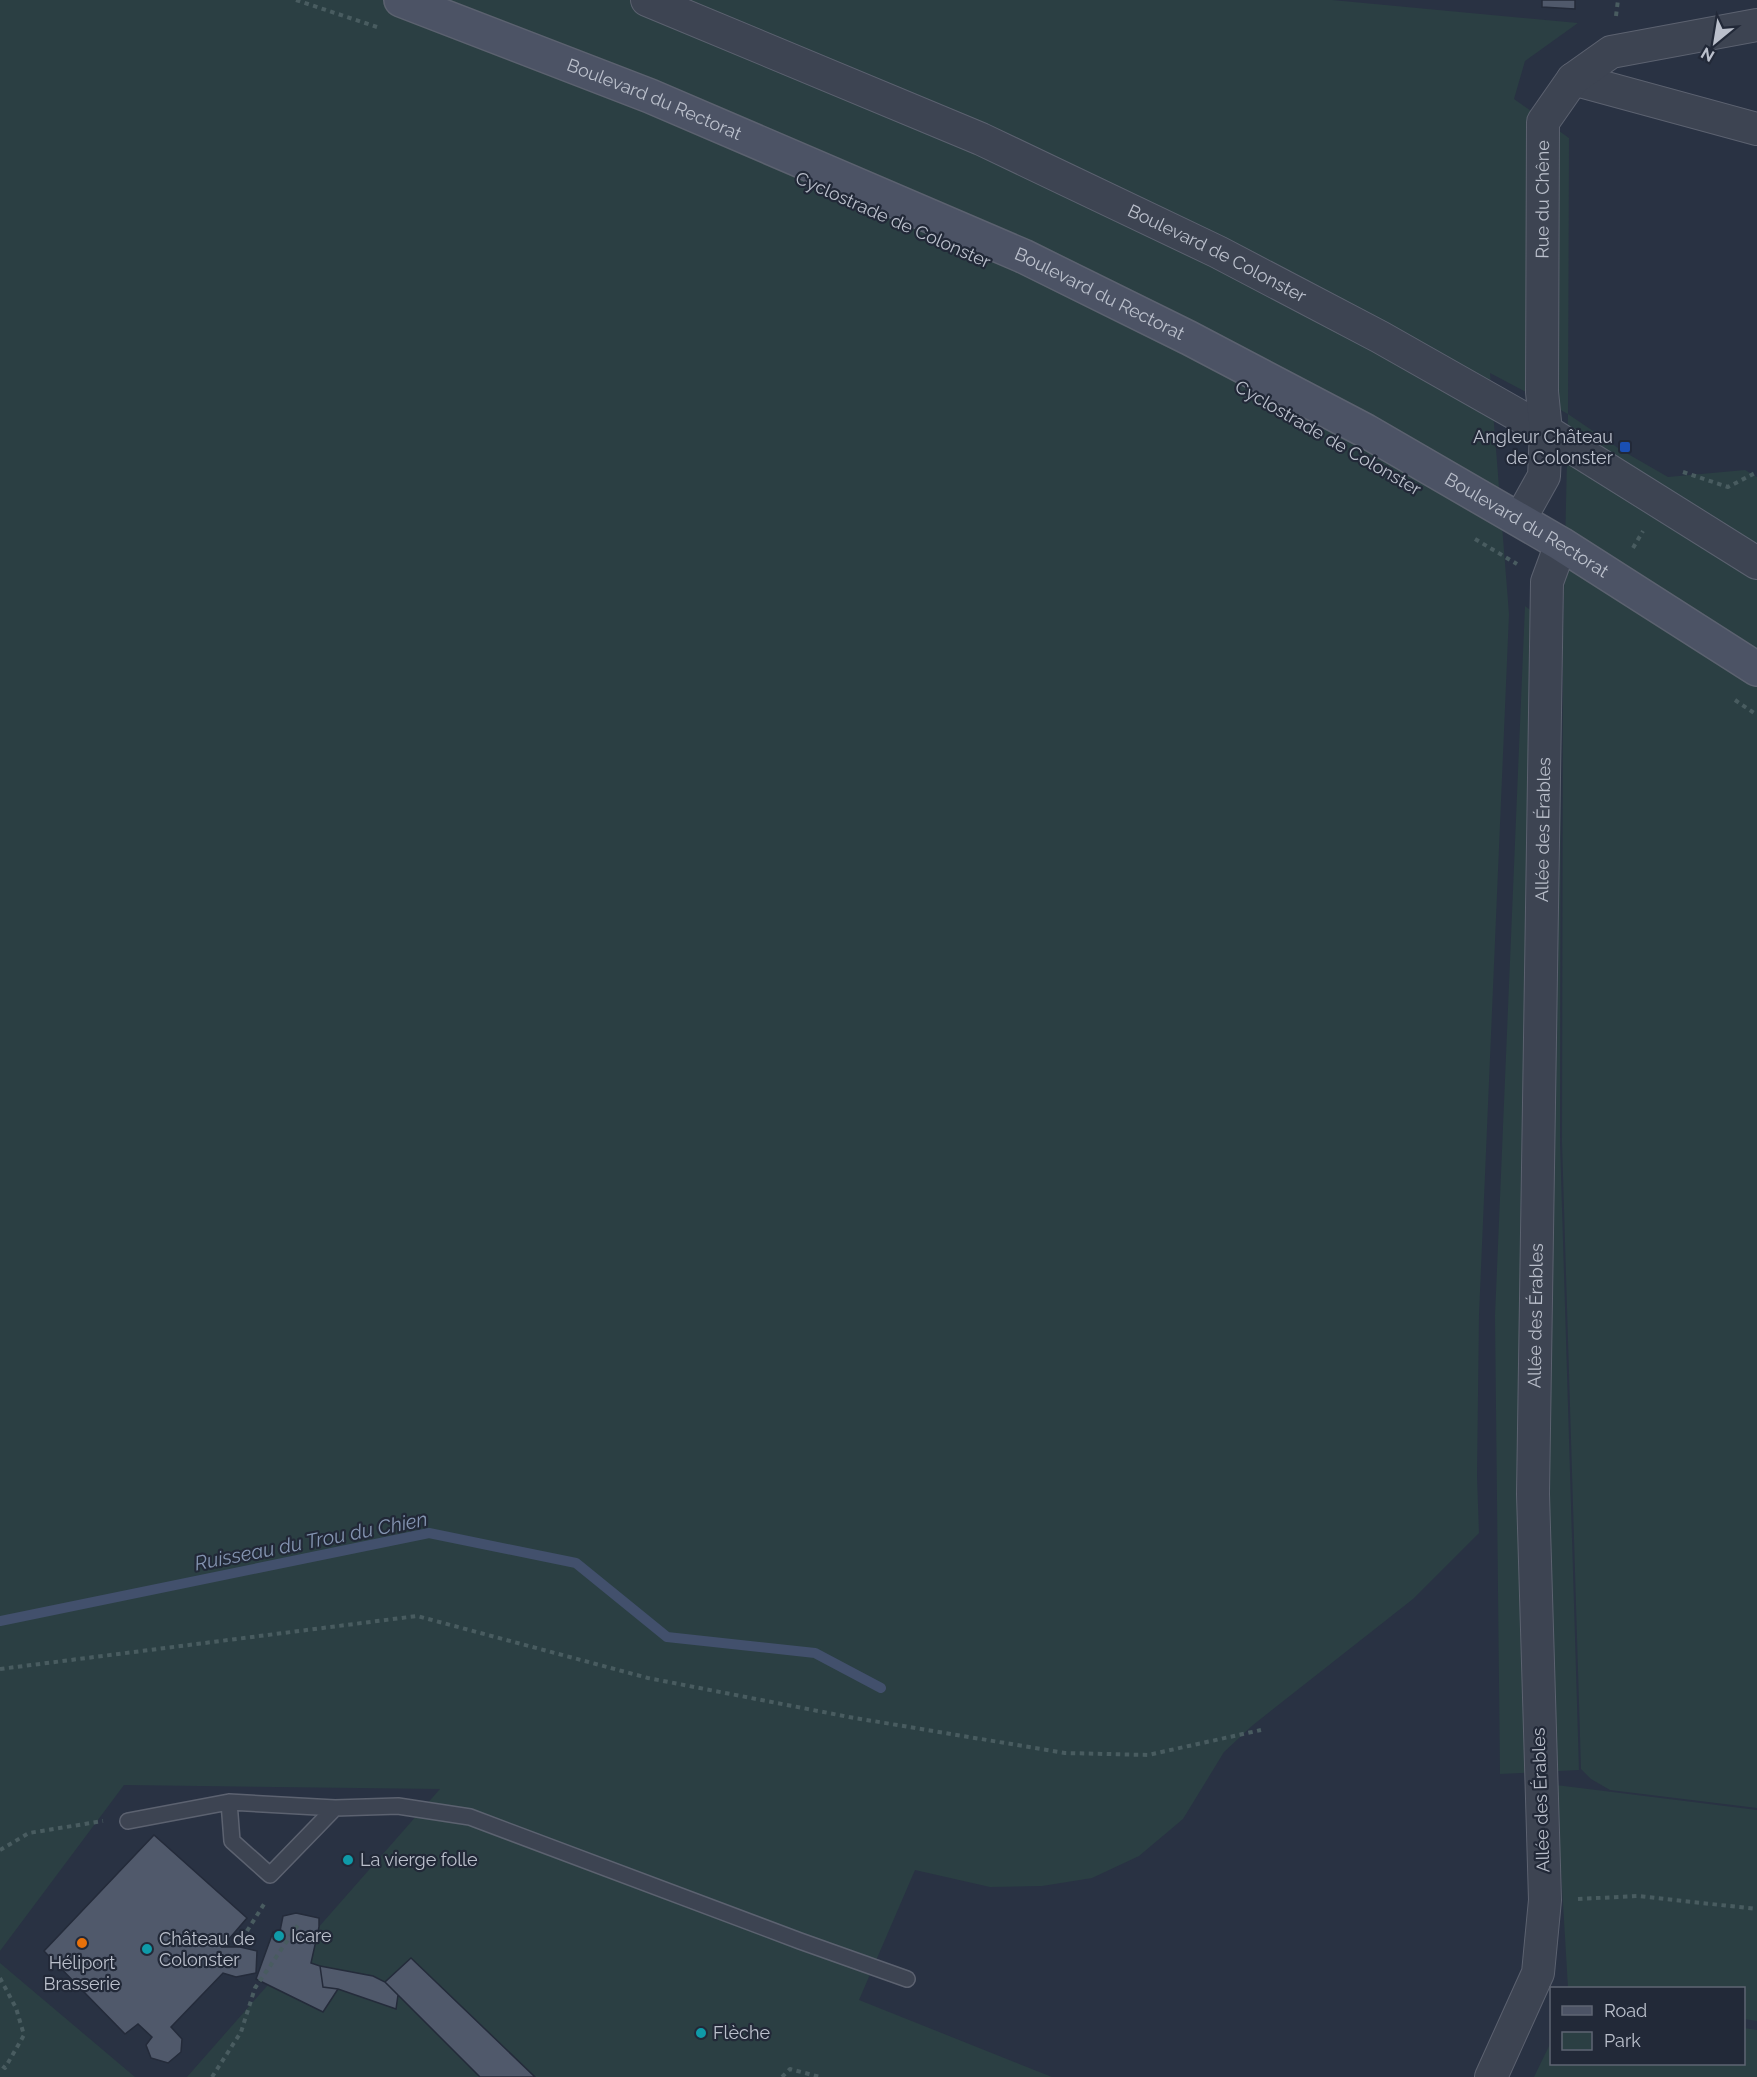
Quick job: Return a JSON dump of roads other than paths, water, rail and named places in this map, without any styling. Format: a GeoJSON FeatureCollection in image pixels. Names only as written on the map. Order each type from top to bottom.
{"type":"FeatureCollection","features":[{"type":"Feature","properties":{"kind":"main road","name":"Boulevard du Rectorat"},"geometry":{"type":"LineString","coordinates":[[401,0],[650,96],[1023,256],[1189,338],[1356,425],[1520,519],[1757,669]]}},
{"type":"Feature","properties":{"kind":"street","name":"Boulevard de Colonster"},"geometry":{"type":"LineString","coordinates":[[647,0],[981,139],[1218,252],[1380,337],[1546,431],[1757,563]]}},
{"type":"Feature","properties":{"kind":"street","name":"Rue du Chêne"},"geometry":{"type":"LineString","coordinates":[[1520,519],[1544,476],[1546,431],[1542,392],[1543,122],[1573,79],[1611,52],[1757,25]]}},
{"type":"Feature","properties":{"kind":"street"},"geometry":{"type":"LineString","coordinates":[[1573,79],[1757,129]]}},
{"type":"Feature","properties":{"kind":"street","name":"Allée des Érables"},"geometry":{"type":"LineString","coordinates":[[1491,2077],[1538,1973],[1545,1900],[1533,1494],[1547,582],[1561,544]]}},
{"type":"Feature","properties":{"kind":"lane"},"geometry":{"type":"LineString","coordinates":[[229,1802],[232,1841],[270,1875],[335,1808]]}},
{"type":"Feature","properties":{"kind":"lane"},"geometry":{"type":"LineString","coordinates":[[128,1821],[229,1802],[335,1808],[398,1806],[470,1817],[907,1979]]}},
{"type":"Feature","properties":{"kind":"waterway","name":"Ruisseau du Trou du Chien"},"geometry":{"type":"LineString","coordinates":[[0,1621],[429,1533],[576,1563],[667,1637],[815,1653],[881,1688]]}},
{"type":"Feature","properties":{"kind":"place","name":"Angleur Château de Colonster"},"geometry":{"type":"Point","coordinates":[1625,447]}},
{"type":"Feature","properties":{"kind":"place","name":"La vierge folle"},"geometry":{"type":"Point","coordinates":[348,1860]}},
{"type":"Feature","properties":{"kind":"place","name":"Icare"},"geometry":{"type":"Point","coordinates":[279,1936]}},
{"type":"Feature","properties":{"kind":"place","name":"Héliport Brasserie"},"geometry":{"type":"Point","coordinates":[82,1943]}},
{"type":"Feature","properties":{"kind":"place","name":"Château de Colonster"},"geometry":{"type":"Point","coordinates":[147,1949]}},
{"type":"Feature","properties":{"kind":"place","name":"Flèche"},"geometry":{"type":"Point","coordinates":[701,2033]}}]}
